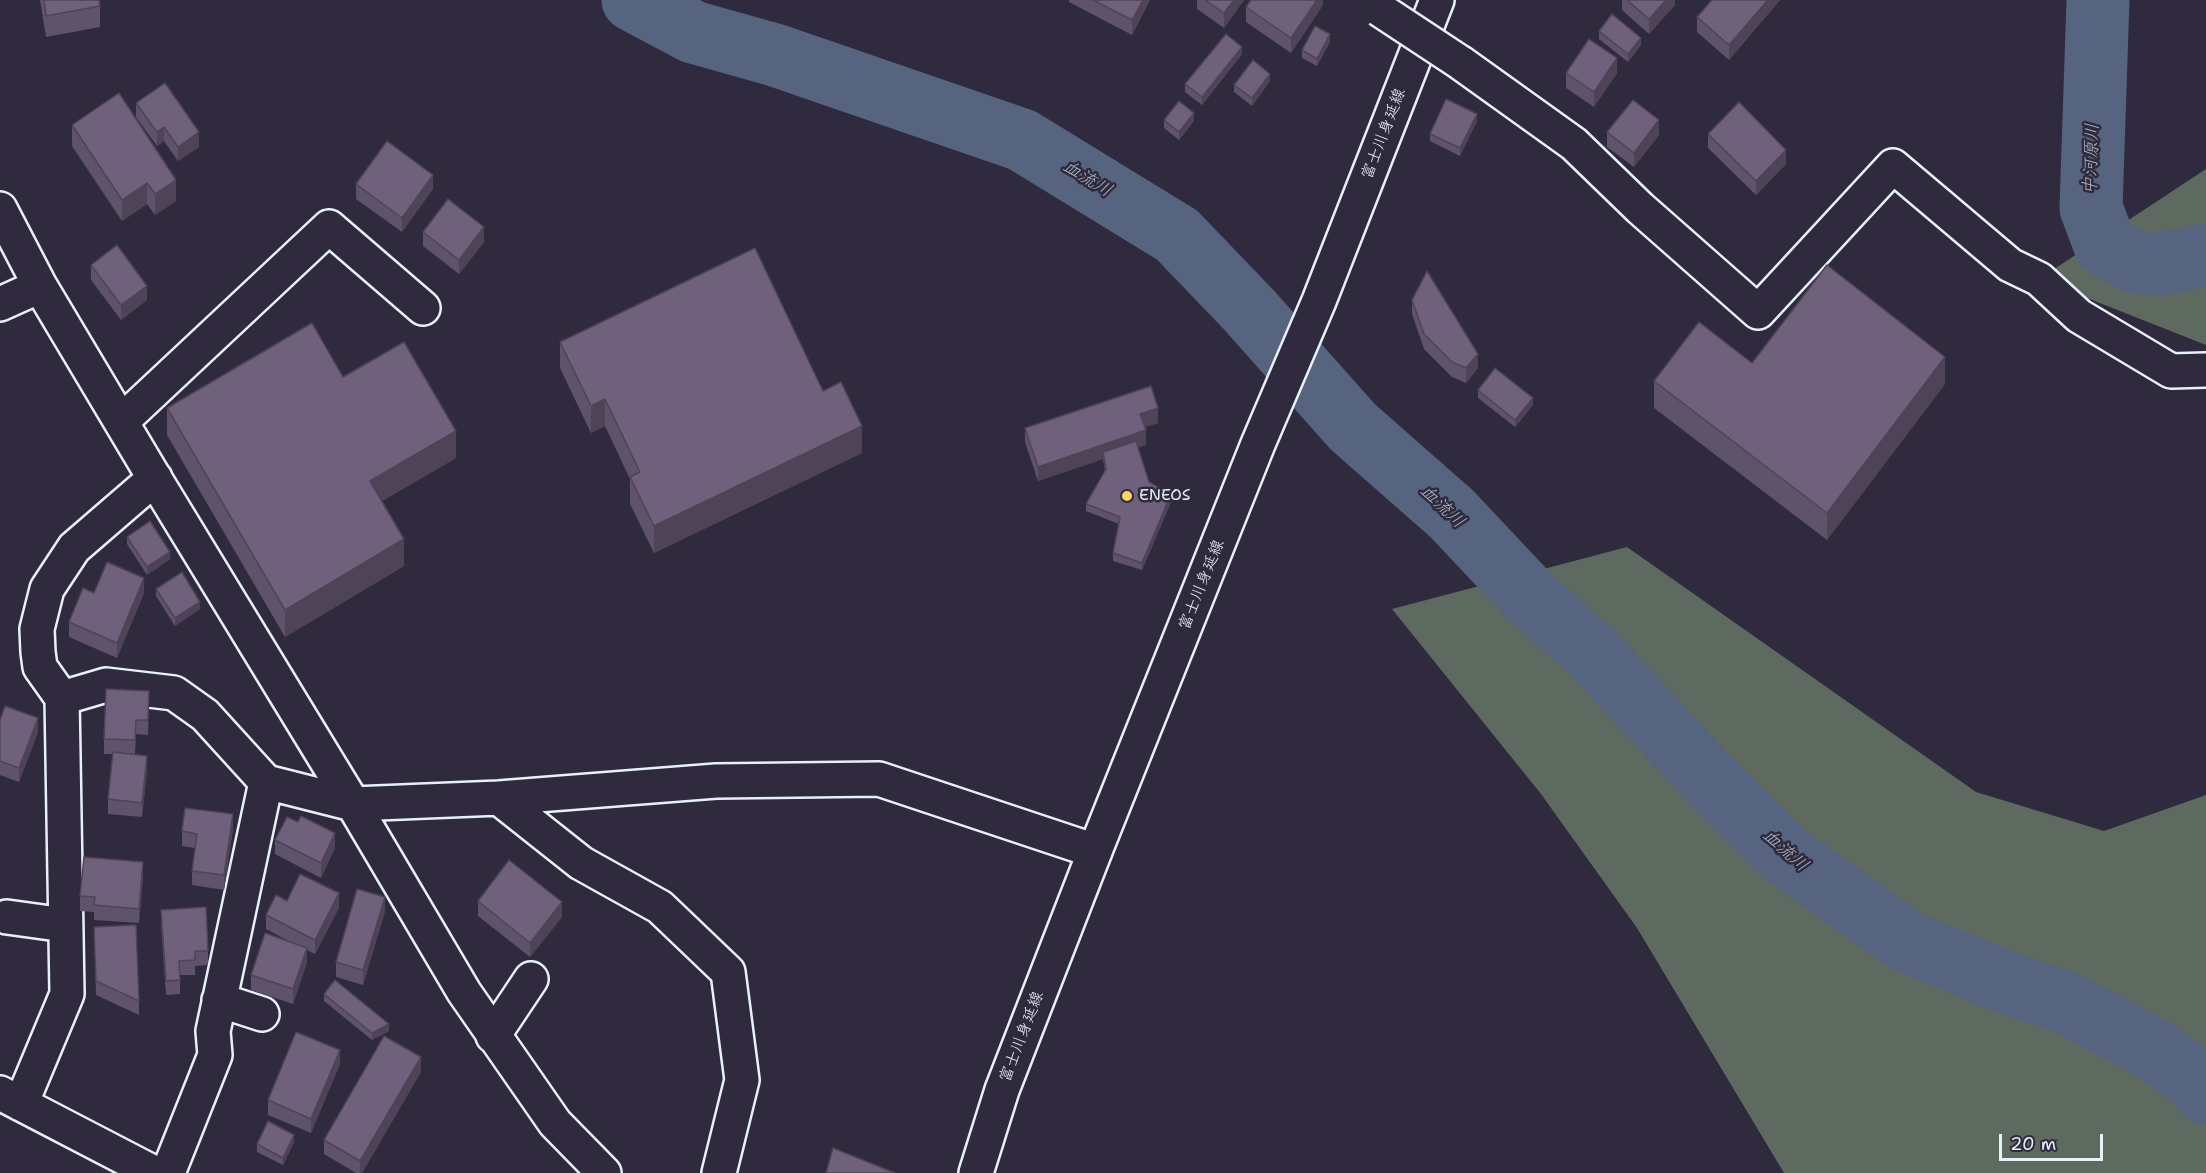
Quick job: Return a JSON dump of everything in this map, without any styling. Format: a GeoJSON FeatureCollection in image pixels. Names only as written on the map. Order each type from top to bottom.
{"type":"FeatureCollection","features":[{"type":"Feature","properties":{"kind":"street","name":"富士川身延線"},"geometry":{"type":"LineString","coordinates":[[976,1173],[1002,1090],[1095,851],[1258,444],[1319,301],[1437,0]]}},
{"type":"Feature","properties":{"kind":"street"},"geometry":{"type":"LineString","coordinates":[[1372,5],[1461,63],[1574,144],[1640,208],[1758,312],[1893,166],[2010,265],[2039,279],[2079,316],[2171,371],[2206,370]]}},
{"type":"Feature","properties":{"kind":"street"},"geometry":{"type":"LineString","coordinates":[[0,208],[40,286],[464,992],[555,1123],[604,1173]]}},
{"type":"Feature","properties":{"kind":"street"},"geometry":{"type":"LineString","coordinates":[[122,421],[329,227],[423,308]]}},
{"type":"Feature","properties":{"kind":"street"},"geometry":{"type":"LineString","coordinates":[[0,304],[40,286]]}},
{"type":"Feature","properties":{"kind":"street"},"geometry":{"type":"LineString","coordinates":[[154,1173],[10,1098],[67,994],[62,698],[40,667],[37,629],[47,589],[74,548],[155,478]]}},
{"type":"Feature","properties":{"kind":"street"},"geometry":{"type":"LineString","coordinates":[[62,698],[106,685],[174,693],[205,715],[266,782],[353,804],[499,798],[716,781],[879,779],[1095,851]]}},
{"type":"Feature","properties":{"kind":"street"},"geometry":{"type":"LineString","coordinates":[[168,1173],[215,1055],[213,1031],[266,782]]}},
{"type":"Feature","properties":{"kind":"street"},"geometry":{"type":"LineString","coordinates":[[499,798],[582,863],[660,908],[728,972],[742,1080],[719,1173]]}},
{"type":"Feature","properties":{"kind":"street"},"geometry":{"type":"LineString","coordinates":[[7,917],[65,925]]}},
{"type":"Feature","properties":{"kind":"street"},"geometry":{"type":"LineString","coordinates":[[494,1036],[531,979]]}},
{"type":"Feature","properties":{"kind":"street"},"geometry":{"type":"LineString","coordinates":[[219,1000],[262,1014]]}},
{"type":"Feature","properties":{"kind":"shaded area"},"geometry":{"type":"Polygon","coordinates":[[[2206,169],[2206,345],[2039,279],[2206,169]]]}},
{"type":"Feature","properties":{"kind":"shaded area"},"geometry":{"type":"Polygon","coordinates":[[[1627,547],[1976,792],[2104,831],[2206,795],[2206,1173],[1784,1173],[1637,928],[1541,794],[1392,609],[1627,547]]]}},
{"type":"Feature","properties":{"kind":"building"},"geometry":{"type":"Polygon","coordinates":[[[44,0],[99,0],[100,6],[46,16],[44,0]]]}},
{"type":"Feature","properties":{"kind":"building"},"geometry":{"type":"Polygon","coordinates":[[[1093,0],[1143,0],[1132,20],[1093,0]]]}},
{"type":"Feature","properties":{"kind":"building"},"geometry":{"type":"Polygon","coordinates":[[[1205,0],[1234,0],[1224,13],[1205,0]]]}},
{"type":"Feature","properties":{"kind":"building"},"geometry":{"type":"Polygon","coordinates":[[[1251,0],[1317,0],[1291,38],[1246,7],[1251,0]]]}},
{"type":"Feature","properties":{"kind":"building"},"geometry":{"type":"Polygon","coordinates":[[[1627,0],[1666,0],[1649,19],[1627,0]]]}},
{"type":"Feature","properties":{"kind":"building"},"geometry":{"type":"Polygon","coordinates":[[[1712,0],[1768,0],[1729,45],[1697,17],[1712,0]]]}},
{"type":"Feature","properties":{"kind":"building"},"geometry":{"type":"Polygon","coordinates":[[[1612,14],[1641,38],[1628,54],[1599,31],[1612,14]]]}},
{"type":"Feature","properties":{"kind":"building"},"geometry":{"type":"Polygon","coordinates":[[[1315,26],[1330,34],[1317,59],[1302,50],[1315,26]]]}},
{"type":"Feature","properties":{"kind":"building"},"geometry":{"type":"Polygon","coordinates":[[[1226,34],[1242,47],[1202,97],[1185,84],[1226,34]]]}},
{"type":"Feature","properties":{"kind":"building"},"geometry":{"type":"Polygon","coordinates":[[[1589,39],[1617,58],[1594,92],[1566,73],[1589,39]]]}},
{"type":"Feature","properties":{"kind":"building"},"geometry":{"type":"Polygon","coordinates":[[[1253,60],[1270,74],[1252,98],[1234,85],[1253,60]]]}},
{"type":"Feature","properties":{"kind":"building"},"geometry":{"type":"Polygon","coordinates":[[[165,83],[199,132],[178,147],[164,127],[157,132],[136,103],[165,83]]]}},
{"type":"Feature","properties":{"kind":"building"},"geometry":{"type":"Polygon","coordinates":[[[119,93],[176,180],[155,194],[147,183],[122,200],[72,125],[119,93]]]}},
{"type":"Feature","properties":{"kind":"building"},"geometry":{"type":"Polygon","coordinates":[[[1446,99],[1477,114],[1460,148],[1430,134],[1446,99]]]}},
{"type":"Feature","properties":{"kind":"building"},"geometry":{"type":"Polygon","coordinates":[[[1633,100],[1659,120],[1634,153],[1607,132],[1633,100]]]}},
{"type":"Feature","properties":{"kind":"building"},"geometry":{"type":"Polygon","coordinates":[[[1179,101],[1194,113],[1179,132],[1164,120],[1179,101]]]}},
{"type":"Feature","properties":{"kind":"building"},"geometry":{"type":"Polygon","coordinates":[[[1739,102],[1786,150],[1756,181],[1708,134],[1739,102]]]}},
{"type":"Feature","properties":{"kind":"building"},"geometry":{"type":"Polygon","coordinates":[[[387,141],[433,175],[402,218],[356,184],[387,141]]]}},
{"type":"Feature","properties":{"kind":"building"},"geometry":{"type":"Polygon","coordinates":[[[448,199],[484,227],[459,260],[423,232],[448,199]]]}},
{"type":"Feature","properties":{"kind":"building"},"geometry":{"type":"Polygon","coordinates":[[[117,245],[147,286],[121,305],[91,265],[117,245]]]}},
{"type":"Feature","properties":{"kind":"building"},"geometry":{"type":"Polygon","coordinates":[[[755,248],[823,391],[841,382],[862,426],[654,526],[630,477],[640,472],[605,399],[591,406],[560,342],[755,248]]]}},
{"type":"Feature","properties":{"kind":"building"},"geometry":{"type":"Polygon","coordinates":[[[1827,265],[1945,357],[1827,513],[1654,381],[1699,322],[1752,363],[1827,265]]]}},
{"type":"Feature","properties":{"kind":"building"},"geometry":{"type":"Polygon","coordinates":[[[1427,271],[1478,354],[1466,368],[1452,362],[1424,334],[1412,300],[1427,271]]]}},
{"type":"Feature","properties":{"kind":"building"},"geometry":{"type":"Polygon","coordinates":[[[312,323],[343,377],[404,342],[456,431],[370,481],[404,539],[285,610],[167,408],[312,323]]]}},
{"type":"Feature","properties":{"kind":"building"},"geometry":{"type":"Polygon","coordinates":[[[1495,368],[1533,398],[1515,420],[1478,390],[1495,368]]]}},
{"type":"Feature","properties":{"kind":"building"},"geometry":{"type":"Polygon","coordinates":[[[1151,386],[1158,408],[1140,414],[1146,430],[1038,467],[1025,428],[1151,386]]]}},
{"type":"Feature","properties":{"kind":"building"},"geometry":{"type":"Polygon","coordinates":[[[1136,441],[1149,482],[1171,494],[1142,563],[1113,553],[1120,517],[1086,504],[1106,469],[1103,452],[1136,441]]]}},
{"type":"Feature","properties":{"kind":"building"},"geometry":{"type":"Polygon","coordinates":[[[150,521],[170,552],[147,567],[127,537],[150,521]]]}},
{"type":"Feature","properties":{"kind":"building"},"geometry":{"type":"Polygon","coordinates":[[[107,562],[144,578],[117,643],[69,622],[83,588],[94,593],[107,562]]]}},
{"type":"Feature","properties":{"kind":"building"},"geometry":{"type":"Polygon","coordinates":[[[182,572],[200,602],[175,618],[156,589],[182,572]]]}},
{"type":"Feature","properties":{"kind":"building"},"geometry":{"type":"Polygon","coordinates":[[[106,689],[149,691],[148,720],[136,720],[135,740],[104,739],[106,689]]]}},
{"type":"Feature","properties":{"kind":"building"},"geometry":{"type":"Polygon","coordinates":[[[5,706],[38,718],[19,768],[0,761],[0,720],[5,706]]]}},
{"type":"Feature","properties":{"kind":"building"},"geometry":{"type":"Polygon","coordinates":[[[113,752],[147,756],[142,803],[108,799],[113,752]]]}},
{"type":"Feature","properties":{"kind":"building"},"geometry":{"type":"Polygon","coordinates":[[[185,808],[233,814],[224,875],[192,871],[197,834],[182,831],[185,808]]]}},
{"type":"Feature","properties":{"kind":"building"},"geometry":{"type":"Polygon","coordinates":[[[301,816],[335,833],[321,863],[275,840],[287,817],[298,822],[301,816]]]}},
{"type":"Feature","properties":{"kind":"building"},"geometry":{"type":"Polygon","coordinates":[[[84,857],[143,862],[139,909],[94,905],[95,897],[80,896],[84,857]]]}},
{"type":"Feature","properties":{"kind":"building"},"geometry":{"type":"Polygon","coordinates":[[[509,860],[562,902],[530,943],[478,901],[509,860]]]}},
{"type":"Feature","properties":{"kind":"building"},"geometry":{"type":"Polygon","coordinates":[[[300,874],[339,893],[315,940],[266,915],[276,895],[287,901],[300,874]]]}},
{"type":"Feature","properties":{"kind":"building"},"geometry":{"type":"Polygon","coordinates":[[[357,889],[385,897],[363,970],[336,962],[357,889]]]}},
{"type":"Feature","properties":{"kind":"building"},"geometry":{"type":"Polygon","coordinates":[[[206,907],[208,951],[195,951],[195,960],[179,961],[180,980],[166,981],[161,910],[206,907]]]}},
{"type":"Feature","properties":{"kind":"building"},"geometry":{"type":"Polygon","coordinates":[[[136,925],[139,1001],[96,981],[94,927],[136,925]]]}},
{"type":"Feature","properties":{"kind":"building"},"geometry":{"type":"Polygon","coordinates":[[[265,933],[307,948],[293,989],[251,975],[265,933]]]}},
{"type":"Feature","properties":{"kind":"building"},"geometry":{"type":"Polygon","coordinates":[[[335,980],[389,1024],[372,1033],[324,994],[335,980]]]}},
{"type":"Feature","properties":{"kind":"building"},"geometry":{"type":"Polygon","coordinates":[[[296,1032],[340,1050],[311,1119],[268,1100],[296,1032]]]}},
{"type":"Feature","properties":{"kind":"building"},"geometry":{"type":"Polygon","coordinates":[[[384,1036],[421,1057],[360,1161],[324,1140],[384,1036]]]}},
{"type":"Feature","properties":{"kind":"building"},"geometry":{"type":"Polygon","coordinates":[[[268,1121],[294,1135],[283,1158],[257,1144],[268,1121]]]}},
{"type":"Feature","properties":{"kind":"building"},"geometry":{"type":"Polygon","coordinates":[[[833,1148],[895,1173],[826,1173],[833,1148]]]}},
{"type":"Feature","properties":{"kind":"waterway","name":"血流川"},"geometry":{"type":"LineString","coordinates":[[633,0],[693,32],[775,55],[1022,140],[1177,235],[1249,310],[1353,427],[1452,514],[1530,597],[1591,651],[1709,779],[1784,854],[1906,941],[2002,981],[2067,1003],[2151,1048],[2192,1077],[2206,1093]]}},
{"type":"Feature","properties":{"kind":"waterway","name":"中河原川"},"geometry":{"type":"LineString","coordinates":[[2098,0],[2091,208],[2105,245],[2133,261],[2156,265],[2206,255]]}},
{"type":"Feature","properties":{"kind":"place","name":"ENEOS"},"geometry":{"type":"Point","coordinates":[1127,496]}}]}
